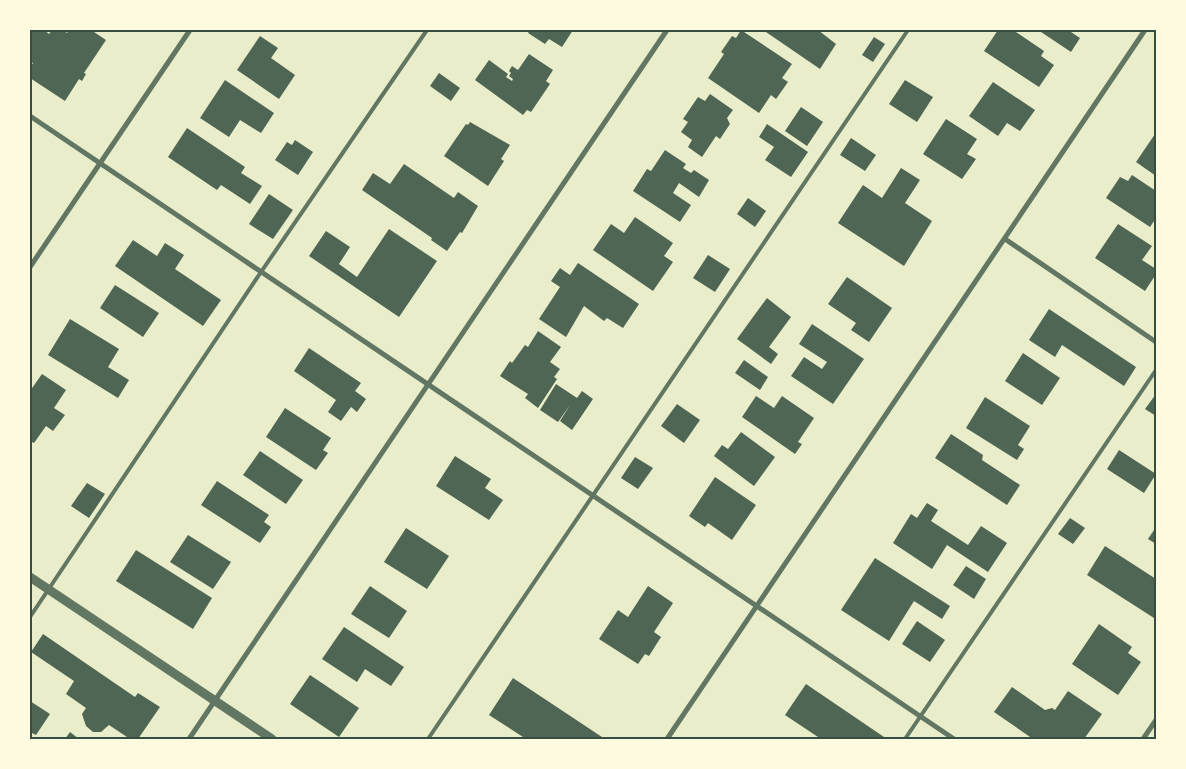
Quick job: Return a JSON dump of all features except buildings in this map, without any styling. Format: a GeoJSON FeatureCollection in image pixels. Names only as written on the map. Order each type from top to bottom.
{"type":"FeatureCollection","features":[{"type":"Feature","properties":{"kind":"street"},"geometry":{"type":"LineString","coordinates":[[30,267],[190,30]]}},
{"type":"Feature","properties":{"kind":"street"},"geometry":{"type":"LineString","coordinates":[[189,739],[667,30]]}},
{"type":"Feature","properties":{"kind":"street"},"geometry":{"type":"LineString","coordinates":[[667,739],[1145,30]]}},
{"type":"Feature","properties":{"kind":"street"},"geometry":{"type":"LineString","coordinates":[[30,116],[954,739]]}},
{"type":"Feature","properties":{"kind":"street"},"geometry":{"type":"LineString","coordinates":[[1005,238],[1156,342]]}},
{"type":"Feature","properties":{"kind":"street"},"geometry":{"type":"LineString","coordinates":[[30,577],[272,739]]}},
{"type":"Feature","properties":{"kind":"street"},"geometry":{"type":"LineString","coordinates":[[1143,739],[1156,720]]}},
{"type":"Feature","properties":{"kind":"lane"},"geometry":{"type":"LineString","coordinates":[[30,617],[261,272],[427,30]]}},
{"type":"Feature","properties":{"kind":"lane"},"geometry":{"type":"LineString","coordinates":[[428,739],[908,30]]}},
{"type":"Feature","properties":{"kind":"lane"},"geometry":{"type":"LineString","coordinates":[[905,739],[1156,370]]}}]}
